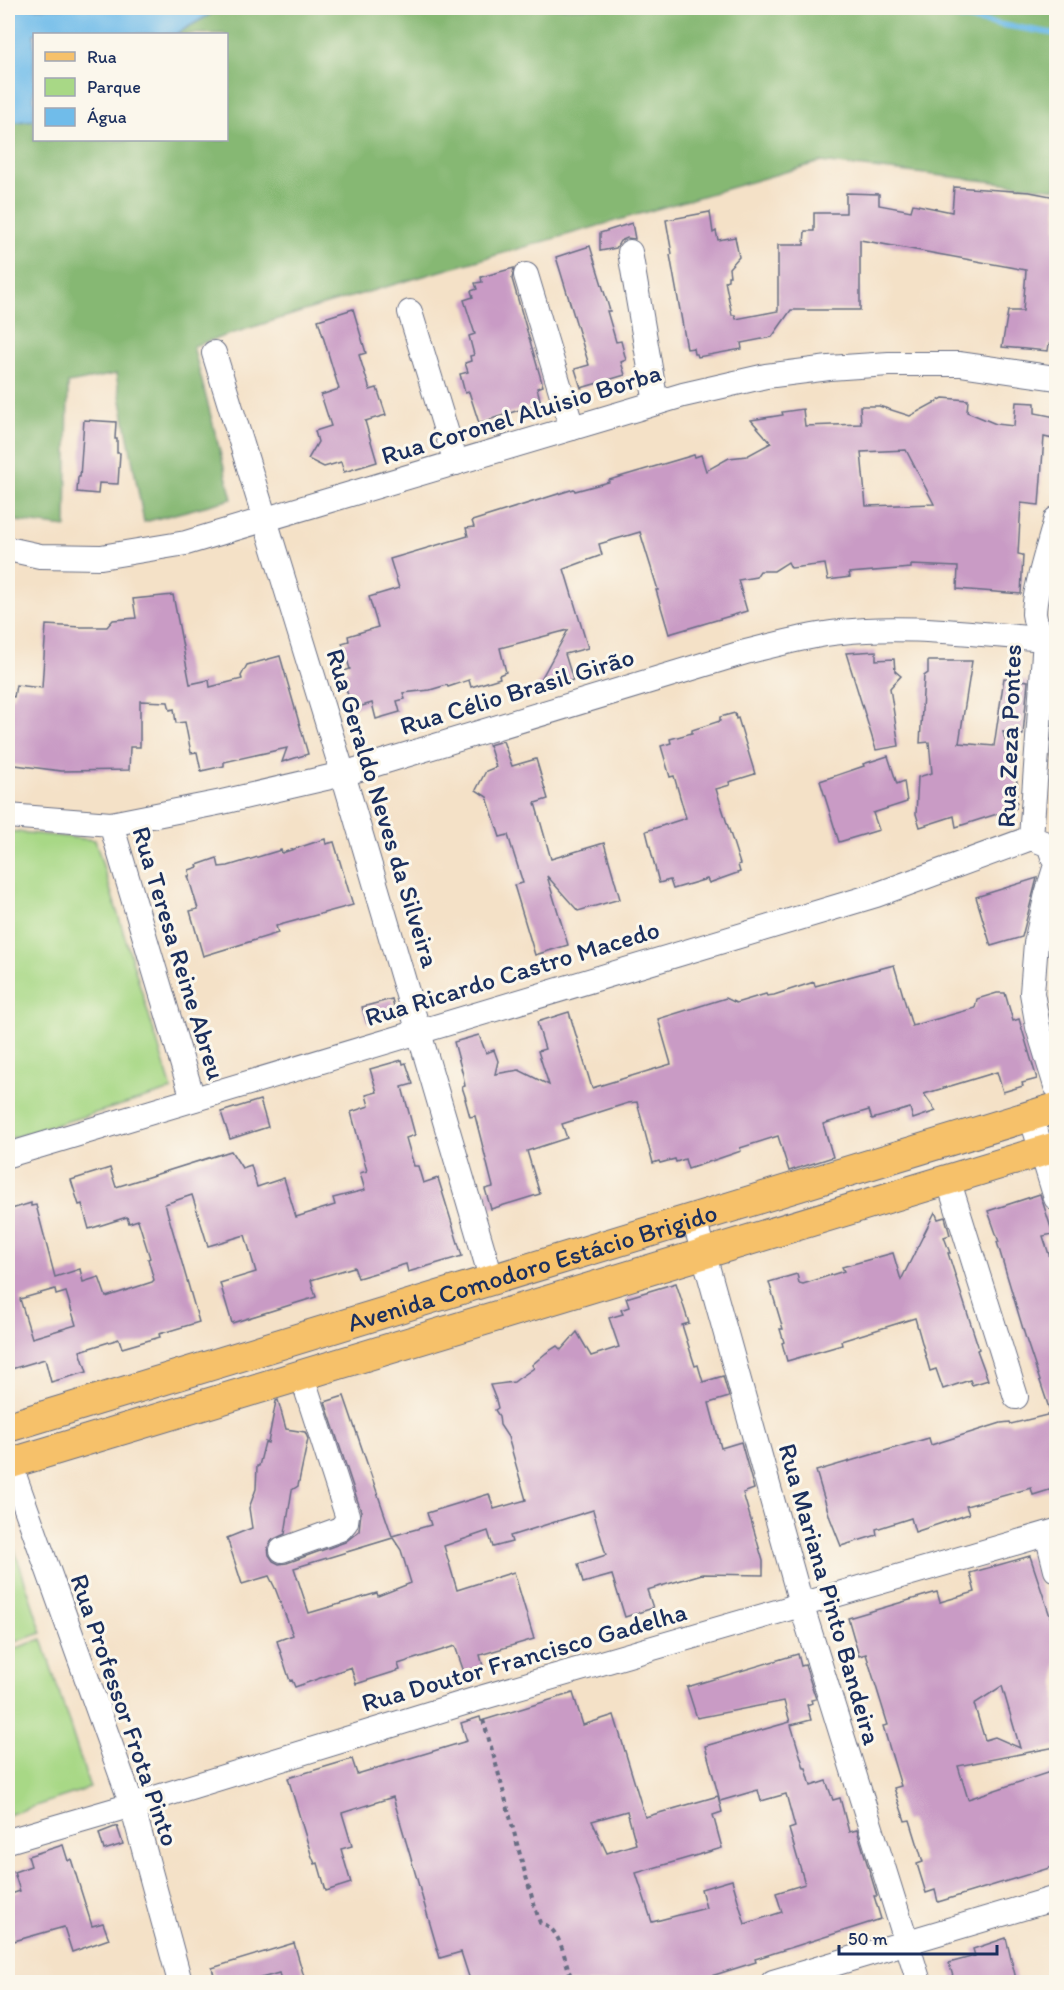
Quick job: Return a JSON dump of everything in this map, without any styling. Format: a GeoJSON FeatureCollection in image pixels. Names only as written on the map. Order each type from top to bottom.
{"type":"FeatureCollection","features":[{"type":"Feature","properties":{"kind":"main road","name":"Avenida Comodoro Estácio Brigido"},"geometry":{"type":"LineString","coordinates":[[8,1427],[1044,1112]]}},
{"type":"Feature","properties":{"kind":"main road","name":"Avenida Comodoro Estácio Brigido"},"geometry":{"type":"LineString","coordinates":[[8,1462],[302,1376],[1049,1149]]}},
{"type":"Feature","properties":{"kind":"street"},"geometry":{"type":"LineString","coordinates":[[630,252],[656,403]]}},
{"type":"Feature","properties":{"kind":"street"},"geometry":{"type":"LineString","coordinates":[[526,275],[572,428]]}},
{"type":"Feature","properties":{"kind":"street"},"geometry":{"type":"LineString","coordinates":[[410,312],[456,463]]}},
{"type":"Feature","properties":{"kind":"street","name":"Rua Geraldo Neves da Silveira"},"geometry":{"type":"LineString","coordinates":[[214,353],[343,774],[492,1281]]}},
{"type":"Feature","properties":{"kind":"street","name":"Rua Coronel Aluisio Borba"},"geometry":{"type":"LineString","coordinates":[[8,549],[40,556],[101,557],[186,543],[656,403],[766,376],[829,368],[889,364],[960,364],[1056,378]]}},
{"type":"Feature","properties":{"kind":"street","name":"Rua Zeza Pontes"},"geometry":{"type":"LineString","coordinates":[[1056,519],[1034,613],[1037,627],[1045,639],[1030,838],[1049,846],[1056,865],[1036,943],[1032,993],[1038,1027],[1056,1086]]}},
{"type":"Feature","properties":{"kind":"street","name":"Rua Célio Brasil Girão"},"geometry":{"type":"LineString","coordinates":[[8,816],[111,824],[222,802],[343,774],[742,653],[799,639],[841,632],[893,629],[1045,639]]}},
{"type":"Feature","properties":{"kind":"street","name":"Rua Teresa Reine Abreu"},"geometry":{"type":"LineString","coordinates":[[111,824],[193,1099]]}},
{"type":"Feature","properties":{"kind":"street","name":"Rua Ricardo Castro Macedo"},"geometry":{"type":"LineString","coordinates":[[8,1155],[876,895],[1030,838]]}},
{"type":"Feature","properties":{"kind":"street"},"geometry":{"type":"LineString","coordinates":[[1044,1112],[1056,1198]]}},
{"type":"Feature","properties":{"kind":"street"},"geometry":{"type":"LineString","coordinates":[[948,1179],[1016,1397]]}},
{"type":"Feature","properties":{"kind":"street","name":"Rua Mariana Pinto Bandeira"},"geometry":{"type":"LineString","coordinates":[[694,1219],[802,1606],[919,1983]]}},
{"type":"Feature","properties":{"kind":"street"},"geometry":{"type":"LineString","coordinates":[[282,1550],[340,1529],[346,1522],[347,1515],[302,1376]]}},
{"type":"Feature","properties":{"kind":"street","name":"Rua Professor Frota Pinto"},"geometry":{"type":"LineString","coordinates":[[8,1462],[132,1805],[180,1983]]}},
{"type":"Feature","properties":{"kind":"street"},"geometry":{"type":"LineString","coordinates":[[1052,1533],[1056,1570]]}},
{"type":"Feature","properties":{"kind":"street","name":"Rua Doutor Francisco Gadelha"},"geometry":{"type":"LineString","coordinates":[[8,1842],[477,1699],[1052,1533]]}},
{"type":"Feature","properties":{"kind":"street"},"geometry":{"type":"LineString","coordinates":[[789,1980],[1056,1898]]}},
{"type":"Feature","properties":{"kind":"path"},"geometry":{"type":"LineString","coordinates":[[477,1699],[505,1790],[522,1866],[540,1923],[546,1924],[555,1931],[570,1974],[563,1978],[564,1983]]}},
{"type":"Feature","properties":{"kind":"green space"},"geometry":{"type":"Polygon","coordinates":[[[221,8],[1056,8],[1056,189],[820,162],[323,305],[193,346],[232,499],[144,522],[116,374],[68,383],[66,527],[8,520],[8,123],[33,120],[33,141],[228,141],[228,33],[178,33],[221,8]]]}},
{"type":"Feature","properties":{"kind":"green space"},"geometry":{"type":"Polygon","coordinates":[[[8,831],[95,840],[172,1090],[8,1139],[8,831]]]}},
{"type":"Feature","properties":{"kind":"green space"},"geometry":{"type":"Polygon","coordinates":[[[8,1530],[42,1633],[8,1644],[8,1530]]]}},
{"type":"Feature","properties":{"kind":"green space"},"geometry":{"type":"Polygon","coordinates":[[[42,1639],[90,1788],[8,1815],[8,1651],[42,1639]]]}},
{"type":"Feature","properties":{"kind":"water"},"geometry":{"type":"Polygon","coordinates":[[[8,8],[221,8],[178,33],[33,33],[33,120],[8,123],[8,8]]]}},
{"type":"Feature","properties":{"kind":"building"},"geometry":{"type":"Polygon","coordinates":[[[954,187],[1030,192],[1056,197],[1056,345],[1049,344],[1048,351],[1002,347],[1008,311],[1023,311],[1026,270],[860,240],[860,310],[791,310],[772,337],[741,343],[742,349],[698,357],[694,354],[693,348],[687,349],[666,220],[710,212],[713,233],[716,231],[718,240],[735,237],[739,257],[729,268],[730,276],[725,281],[732,315],[735,315],[736,319],[778,311],[778,245],[804,245],[805,231],[814,231],[814,213],[846,213],[846,193],[879,194],[879,205],[911,211],[913,204],[952,212],[954,187]]]}},
{"type":"Feature","properties":{"kind":"building"},"geometry":{"type":"Polygon","coordinates":[[[632,223],[635,239],[627,238],[620,241],[616,248],[600,251],[600,233],[632,223]]]}},
{"type":"Feature","properties":{"kind":"building"},"geometry":{"type":"Polygon","coordinates":[[[590,246],[610,311],[607,311],[616,342],[621,341],[626,360],[621,362],[625,375],[581,388],[575,369],[589,365],[556,257],[590,246]]]}},
{"type":"Feature","properties":{"kind":"building"},"geometry":{"type":"Polygon","coordinates":[[[514,268],[512,279],[543,386],[537,388],[541,403],[479,423],[469,392],[465,393],[460,374],[468,372],[465,363],[471,361],[470,356],[474,355],[469,336],[475,334],[464,300],[473,297],[471,291],[477,289],[475,283],[482,282],[481,277],[514,268]]]}},
{"type":"Feature","properties":{"kind":"building"},"geometry":{"type":"Polygon","coordinates":[[[353,309],[366,353],[359,355],[370,390],[377,388],[386,415],[365,421],[377,462],[344,472],[341,462],[324,467],[308,459],[318,442],[315,431],[331,426],[321,395],[339,389],[318,320],[353,309]]]}},
{"type":"Feature","properties":{"kind":"building"},"geometry":{"type":"Polygon","coordinates":[[[943,398],[968,400],[967,412],[996,424],[1014,426],[1016,402],[1035,403],[1035,413],[1056,417],[1053,439],[1044,437],[1039,505],[1021,503],[1018,554],[1023,555],[1021,594],[957,589],[958,567],[911,565],[911,568],[849,573],[850,577],[828,580],[825,564],[791,568],[788,562],[774,571],[760,571],[756,577],[738,580],[747,611],[669,634],[640,532],[599,544],[602,555],[564,569],[588,648],[565,654],[573,680],[534,692],[568,630],[500,648],[506,672],[499,675],[500,678],[471,687],[469,680],[448,687],[447,685],[430,690],[403,693],[405,699],[397,701],[400,712],[376,719],[372,703],[352,709],[341,672],[350,669],[342,643],[349,641],[348,636],[378,627],[369,597],[399,588],[390,559],[468,536],[466,528],[474,527],[472,521],[574,489],[575,491],[609,482],[609,480],[694,455],[695,457],[701,455],[706,471],[729,458],[747,456],[771,443],[751,420],[803,409],[805,426],[861,424],[860,406],[879,406],[910,416],[943,398]],[[906,450],[861,452],[866,506],[934,504],[906,450]]]}},
{"type":"Feature","properties":{"kind":"building"},"geometry":{"type":"Polygon","coordinates":[[[84,420],[116,422],[115,439],[117,439],[117,453],[120,453],[118,484],[99,483],[98,494],[77,492],[84,420]]]}},
{"type":"Feature","properties":{"kind":"building"},"geometry":{"type":"Polygon","coordinates":[[[173,595],[190,684],[209,680],[210,687],[242,679],[241,676],[247,665],[280,656],[308,754],[282,762],[287,748],[224,762],[224,766],[201,771],[197,752],[191,753],[185,722],[176,723],[174,709],[170,710],[168,702],[140,701],[140,747],[130,747],[129,770],[61,771],[8,764],[8,696],[14,697],[16,685],[42,688],[46,625],[107,627],[113,620],[136,618],[133,599],[173,595]]]}},
{"type":"Feature","properties":{"kind":"building"},"geometry":{"type":"Polygon","coordinates":[[[876,651],[876,660],[894,659],[895,671],[901,676],[890,688],[899,746],[876,750],[846,653],[876,651]]]}},
{"type":"Feature","properties":{"kind":"building"},"geometry":{"type":"Polygon","coordinates":[[[928,661],[972,661],[959,743],[994,746],[1004,678],[1028,681],[1023,735],[1003,732],[1018,786],[1017,795],[1014,796],[1017,803],[1016,808],[956,827],[954,816],[920,827],[916,814],[918,777],[932,773],[929,742],[920,743],[924,676],[928,673],[928,661]]]}},
{"type":"Feature","properties":{"kind":"building"},"geometry":{"type":"Polygon","coordinates":[[[735,713],[755,774],[729,782],[730,785],[716,789],[740,864],[738,865],[740,872],[709,883],[707,879],[673,889],[670,880],[659,883],[646,831],[686,818],[674,776],[670,777],[661,746],[671,743],[670,739],[692,733],[692,730],[720,721],[720,717],[735,713]]]}},
{"type":"Feature","properties":{"kind":"building"},"geometry":{"type":"Polygon","coordinates":[[[503,741],[512,766],[536,759],[548,799],[535,803],[551,859],[604,843],[620,899],[578,911],[547,876],[568,945],[535,955],[514,885],[523,883],[508,835],[500,837],[487,797],[476,790],[486,771],[496,767],[489,745],[503,741]]]}},
{"type":"Feature","properties":{"kind":"building"},"geometry":{"type":"Polygon","coordinates":[[[888,756],[897,784],[904,781],[907,802],[873,813],[879,830],[839,842],[820,781],[888,756]]]}},
{"type":"Feature","properties":{"kind":"building"},"geometry":{"type":"Polygon","coordinates":[[[325,839],[326,844],[334,842],[353,905],[276,926],[278,933],[203,956],[190,911],[198,909],[188,876],[190,876],[189,870],[217,858],[219,867],[228,866],[281,850],[282,853],[325,839]]]}},
{"type":"Feature","properties":{"kind":"building"},"geometry":{"type":"Polygon","coordinates":[[[1037,878],[1022,937],[991,946],[976,897],[1037,878]]]}},
{"type":"Feature","properties":{"kind":"building"},"geometry":{"type":"Polygon","coordinates":[[[894,965],[912,1026],[975,1008],[977,999],[1005,993],[1013,1021],[1019,1019],[1037,1079],[1003,1092],[997,1072],[924,1094],[936,1111],[913,1119],[910,1108],[872,1119],[869,1110],[823,1124],[833,1157],[789,1171],[778,1136],[740,1148],[741,1151],[688,1169],[685,1159],[676,1162],[675,1159],[653,1163],[637,1102],[628,1103],[562,1124],[567,1138],[527,1151],[540,1194],[491,1209],[485,1189],[493,1187],[475,1116],[470,1117],[465,1099],[462,1087],[465,1086],[463,1075],[454,1042],[479,1035],[486,1053],[494,1050],[498,1061],[495,1074],[519,1070],[549,1085],[538,1051],[545,1049],[537,1022],[569,1012],[592,1088],[671,1064],[658,1019],[726,998],[736,1003],[766,994],[767,996],[774,995],[814,982],[815,986],[894,965]]]}},
{"type":"Feature","properties":{"kind":"building"},"geometry":{"type":"Polygon","coordinates":[[[392,999],[396,1014],[367,1023],[362,1007],[392,999]]]}},
{"type":"Feature","properties":{"kind":"building"},"geometry":{"type":"Polygon","coordinates":[[[402,1060],[403,1064],[406,1063],[413,1084],[402,1087],[415,1135],[406,1138],[414,1166],[418,1166],[423,1183],[438,1178],[462,1256],[408,1272],[406,1264],[358,1278],[354,1267],[311,1280],[316,1297],[232,1323],[220,1283],[256,1272],[245,1235],[208,1246],[192,1195],[165,1204],[199,1322],[122,1348],[119,1339],[80,1351],[87,1372],[51,1382],[45,1359],[8,1370],[8,1210],[31,1203],[31,1206],[36,1205],[55,1277],[80,1269],[83,1282],[99,1277],[106,1297],[152,1282],[154,1280],[148,1259],[150,1258],[138,1220],[129,1223],[127,1217],[89,1229],[82,1204],[79,1205],[71,1180],[110,1168],[116,1187],[231,1151],[242,1168],[251,1165],[257,1187],[284,1178],[296,1217],[335,1205],[333,1198],[365,1190],[360,1173],[367,1171],[351,1112],[369,1106],[366,1095],[377,1092],[370,1069],[402,1060]],[[55,1289],[20,1299],[32,1338],[76,1325],[66,1292],[56,1295],[55,1289]]]}},
{"type":"Feature","properties":{"kind":"building"},"geometry":{"type":"Polygon","coordinates":[[[260,1100],[268,1127],[230,1139],[221,1112],[260,1100]]]}},
{"type":"Feature","properties":{"kind":"building"},"geometry":{"type":"Polygon","coordinates":[[[1040,1194],[1053,1234],[1043,1236],[1056,1276],[1056,1488],[1033,1495],[1031,1488],[966,1506],[969,1514],[915,1532],[911,1518],[876,1529],[877,1535],[841,1546],[816,1471],[929,1438],[931,1445],[1001,1423],[1010,1422],[1011,1424],[1051,1414],[988,1211],[1040,1194]]]}},
{"type":"Feature","properties":{"kind":"building"},"geometry":{"type":"Polygon","coordinates":[[[935,1212],[938,1219],[945,1217],[950,1235],[944,1237],[950,1253],[948,1253],[988,1380],[972,1385],[970,1380],[943,1389],[936,1369],[930,1371],[915,1318],[841,1341],[842,1345],[787,1361],[780,1329],[783,1329],[769,1282],[797,1274],[799,1283],[803,1284],[844,1271],[842,1267],[893,1253],[901,1280],[935,1212]]]}},
{"type":"Feature","properties":{"kind":"building"},"geometry":{"type":"Polygon","coordinates":[[[676,1283],[689,1323],[682,1325],[695,1366],[698,1365],[703,1382],[723,1376],[729,1397],[709,1403],[721,1448],[741,1442],[754,1489],[743,1493],[763,1561],[763,1575],[702,1574],[647,1590],[653,1608],[625,1617],[612,1575],[583,1583],[578,1564],[606,1555],[593,1510],[510,1536],[512,1542],[493,1547],[488,1531],[444,1546],[457,1590],[514,1572],[534,1639],[480,1655],[483,1666],[464,1672],[455,1646],[398,1664],[400,1670],[356,1684],[351,1667],[295,1687],[292,1680],[290,1681],[277,1641],[293,1635],[275,1588],[269,1576],[242,1584],[227,1538],[252,1528],[249,1508],[256,1489],[257,1466],[259,1466],[265,1442],[268,1443],[276,1401],[278,1400],[286,1429],[305,1432],[308,1439],[298,1486],[292,1490],[285,1534],[272,1540],[268,1547],[269,1555],[279,1564],[345,1542],[359,1531],[361,1511],[325,1402],[344,1396],[392,1536],[431,1525],[427,1513],[489,1494],[494,1509],[526,1500],[508,1437],[500,1425],[499,1416],[495,1410],[498,1408],[490,1385],[514,1382],[534,1368],[532,1365],[546,1353],[557,1346],[561,1350],[577,1332],[591,1356],[619,1347],[609,1318],[623,1314],[621,1310],[629,1307],[626,1298],[676,1283]],[[393,1538],[294,1568],[309,1613],[377,1593],[378,1596],[411,1583],[401,1550],[393,1538]]]}},
{"type":"Feature","properties":{"kind":"building"},"geometry":{"type":"Polygon","coordinates":[[[1030,1556],[1056,1634],[1056,1747],[958,1766],[968,1799],[1056,1770],[1056,1866],[938,1902],[935,1890],[926,1893],[917,1864],[923,1862],[910,1820],[905,1821],[894,1788],[901,1786],[883,1726],[888,1725],[866,1654],[859,1656],[848,1618],[937,1592],[940,1602],[975,1592],[970,1573],[1030,1556]],[[1002,1686],[974,1704],[985,1740],[995,1737],[1020,1748],[1002,1686]]]}},
{"type":"Feature","properties":{"kind":"building"},"geometry":{"type":"Polygon","coordinates":[[[798,1654],[801,1666],[805,1665],[816,1699],[811,1700],[812,1703],[807,1705],[811,1720],[791,1725],[804,1768],[806,1768],[811,1786],[826,1781],[833,1800],[840,1798],[849,1832],[857,1830],[877,1896],[874,1896],[881,1919],[755,1959],[756,1962],[689,1983],[471,1983],[461,1952],[440,1958],[393,1797],[342,1813],[352,1846],[341,1849],[351,1883],[326,1891],[318,1863],[315,1864],[311,1854],[288,1778],[352,1759],[357,1774],[467,1741],[461,1723],[480,1717],[481,1721],[573,1693],[583,1725],[614,1715],[645,1817],[718,1796],[722,1812],[713,1815],[722,1848],[636,1873],[652,1922],[706,1908],[701,1889],[732,1880],[745,1924],[782,1912],[776,1893],[805,1884],[789,1829],[795,1827],[786,1794],[761,1801],[758,1790],[720,1801],[705,1746],[790,1722],[784,1701],[697,1718],[687,1687],[798,1654]],[[627,1811],[592,1821],[607,1853],[636,1844],[627,1811]]]}},
{"type":"Feature","properties":{"kind":"building"},"geometry":{"type":"Polygon","coordinates":[[[117,1826],[123,1844],[104,1850],[99,1833],[117,1826]]]}},
{"type":"Feature","properties":{"kind":"building"},"geometry":{"type":"Polygon","coordinates":[[[63,1845],[68,1861],[71,1859],[92,1926],[103,1923],[109,1939],[72,1952],[64,1927],[14,1941],[8,1918],[8,1895],[20,1891],[14,1872],[31,1866],[28,1856],[63,1845]]]}},
{"type":"Feature","properties":{"kind":"building"},"geometry":{"type":"Polygon","coordinates":[[[1006,1938],[1017,1983],[955,1983],[949,1963],[975,1956],[973,1949],[1006,1938]]]}},
{"type":"Feature","properties":{"kind":"building"},"geometry":{"type":"Polygon","coordinates":[[[294,1943],[305,1980],[296,1983],[282,1983],[279,1973],[244,1983],[216,1983],[212,1968],[294,1943]]]}},
{"type":"Feature","properties":{"kind":"waterway"},"geometry":{"type":"LineString","coordinates":[[885,8],[903,8],[1056,34]]}}]}
